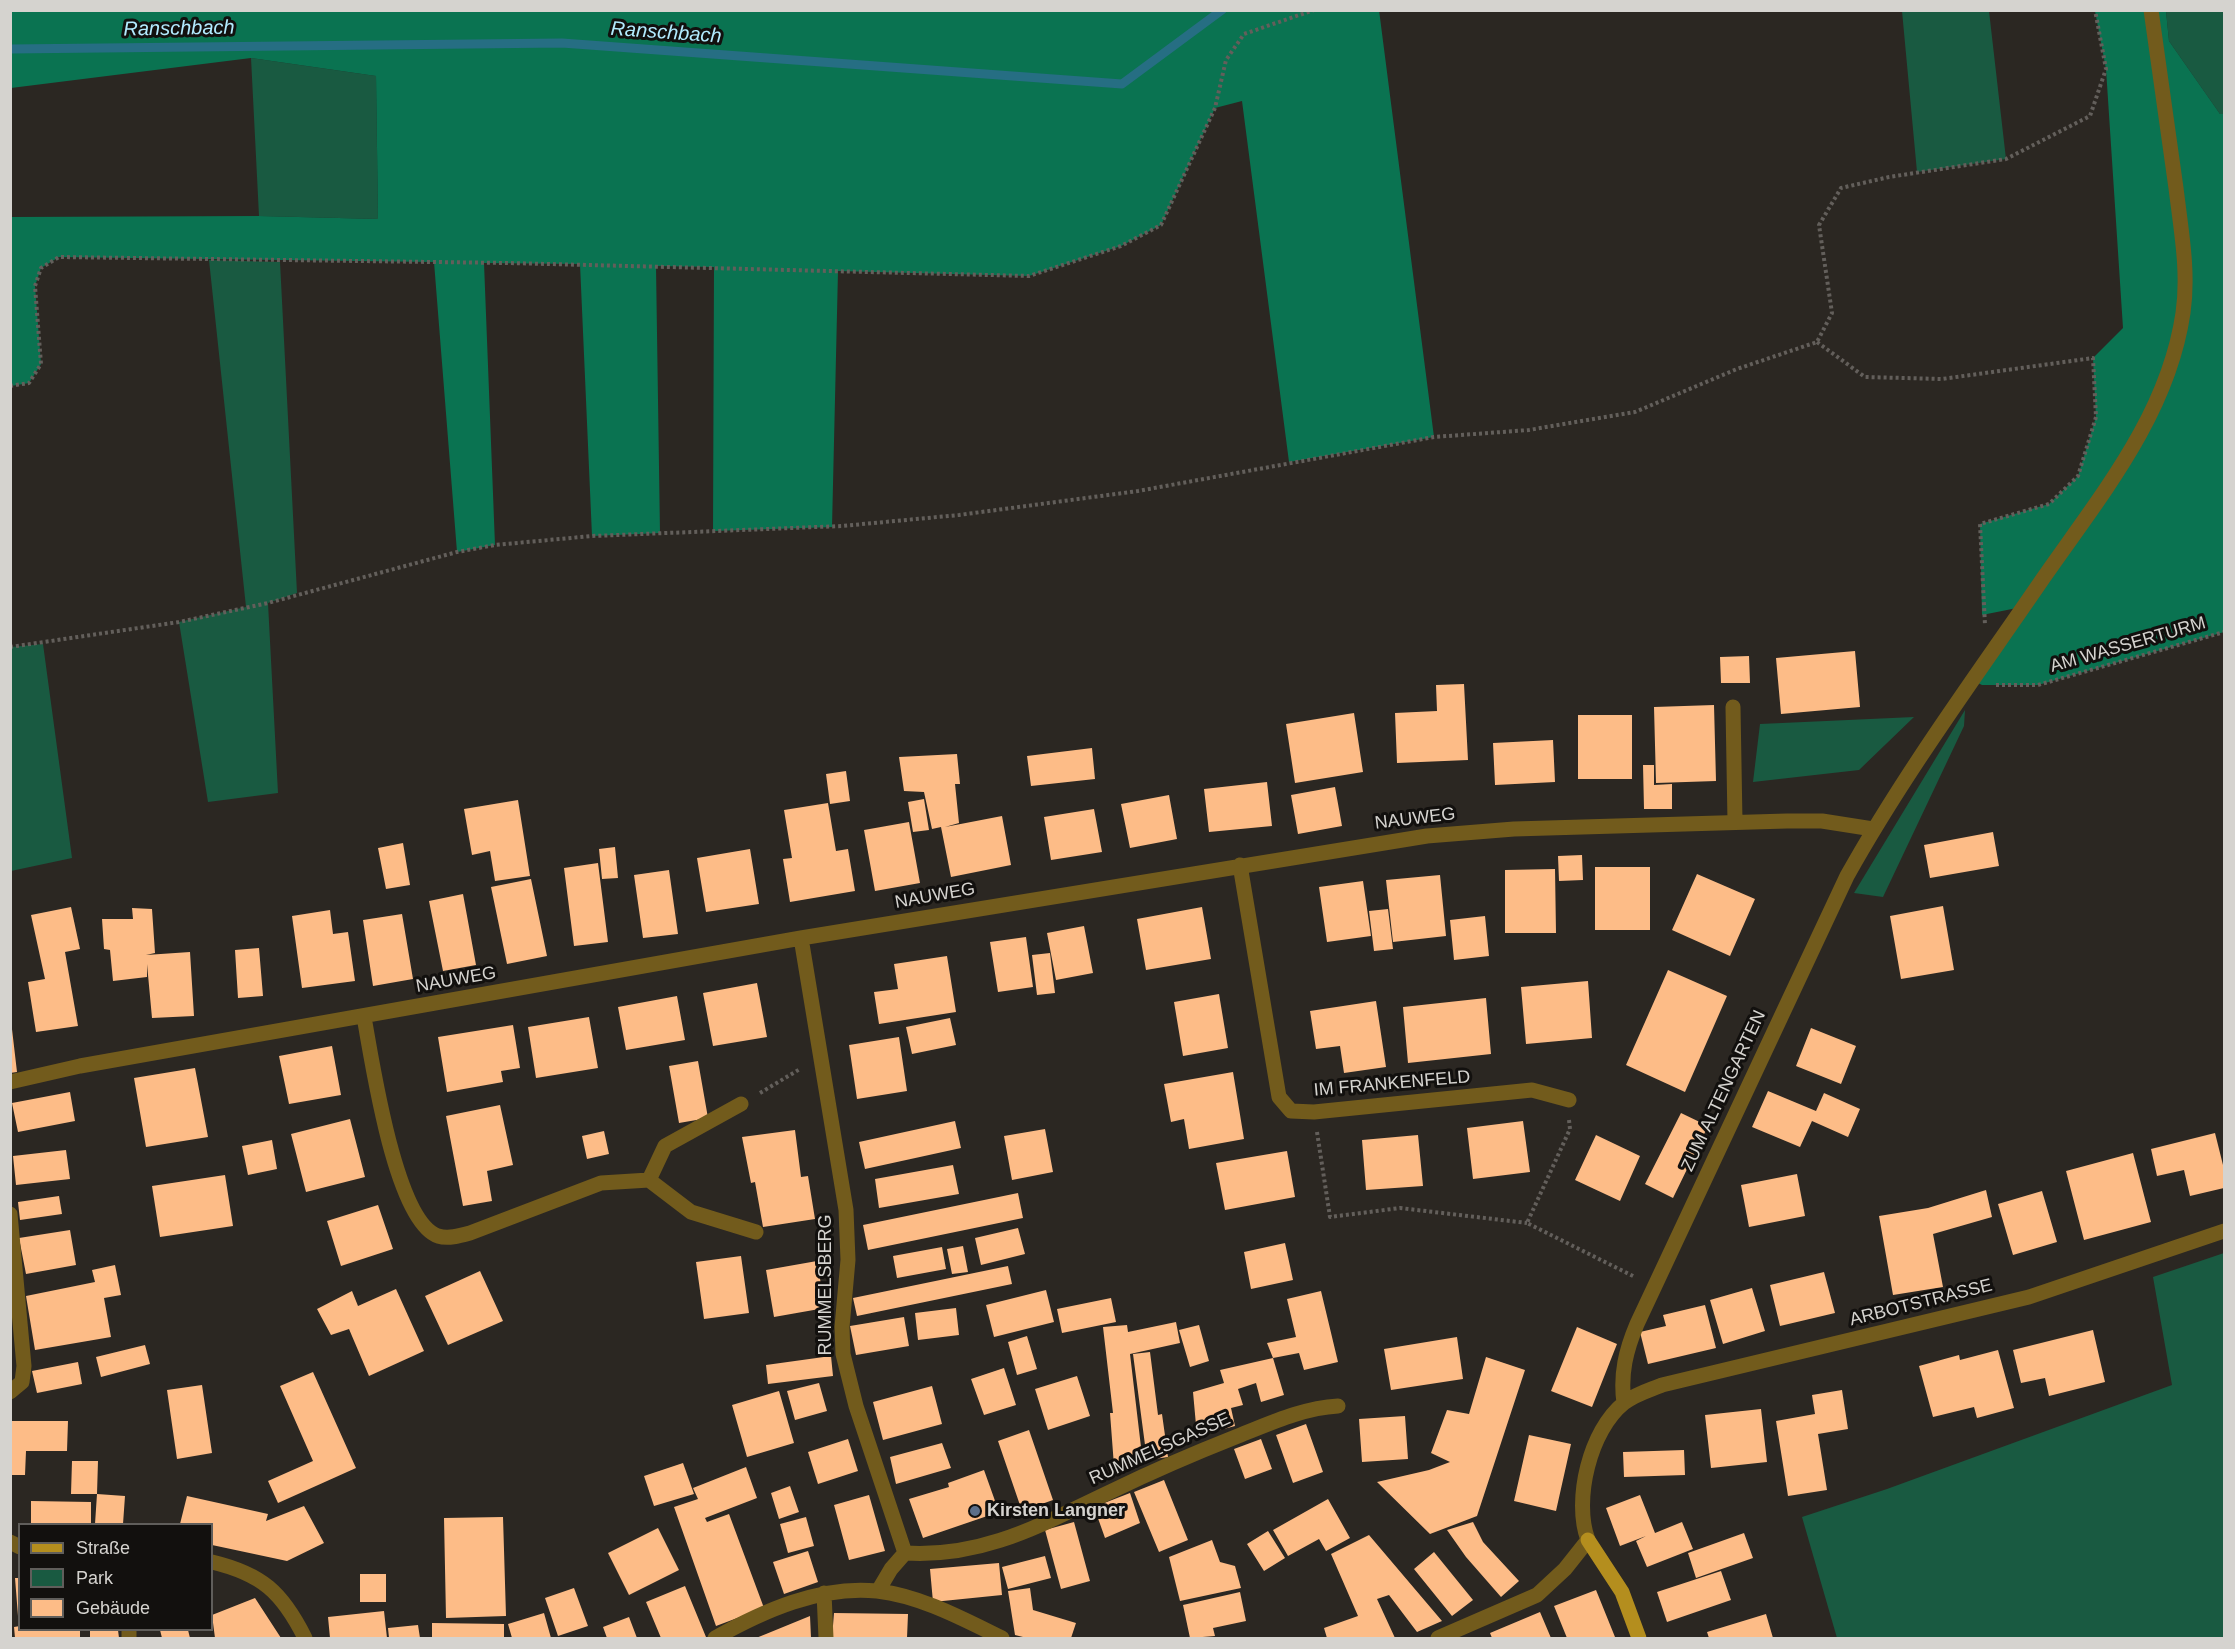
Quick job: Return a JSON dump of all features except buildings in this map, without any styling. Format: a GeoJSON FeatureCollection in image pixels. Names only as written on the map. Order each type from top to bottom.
{"type":"FeatureCollection","features":[{"type":"Feature","properties":{"kind":"main road"},"geometry":{"type":"LineString","coordinates":[[1588,1540],[1619,1586],[1639,1638]]}},
{"type":"Feature","properties":{"kind":"street","name":"ZUM ALTENGARTEN"},"geometry":{"type":"LineString","coordinates":[[1624,1403],[1622,1374],[1628,1347],[1637,1324],[1842,886],[1873,829],[1972,680],[2136,444],[2158,399],[2178,336],[2183,312],[2185,261],[2151,10]]}},
{"type":"Feature","properties":{"kind":"street"},"geometry":{"type":"LineString","coordinates":[[1732,707],[1735,822]]}},
{"type":"Feature","properties":{"kind":"street","name":"NAUWEG"},"geometry":{"type":"LineString","coordinates":[[10,1082],[101,1062],[801,938],[1427,836],[1514,829],[1735,822],[1822,821],[1873,829]]}},
{"type":"Feature","properties":{"kind":"street","name":"IM FRANKENFELD"},"geometry":{"type":"LineString","coordinates":[[1240,865],[1279,1097],[1292,1111],[1314,1112],[1532,1090],[1569,1100]]}},
{"type":"Feature","properties":{"kind":"street","name":"RUMMELSBERG"},"geometry":{"type":"LineString","coordinates":[[801,938],[846,1210],[849,1260],[842,1327],[843,1353],[856,1406],[904,1553]]}},
{"type":"Feature","properties":{"kind":"street"},"geometry":{"type":"LineString","coordinates":[[364,1017],[378,1092],[399,1177],[416,1215],[424,1227],[437,1236],[453,1238],[470,1233],[601,1183],[649,1180],[691,1212],[756,1232]]}},
{"type":"Feature","properties":{"kind":"street"},"geometry":{"type":"LineString","coordinates":[[649,1180],[665,1146],[741,1104]]}},
{"type":"Feature","properties":{"kind":"street"},"geometry":{"type":"LineString","coordinates":[[10,1214],[24,1366],[22,1382],[10,1392]]}},
{"type":"Feature","properties":{"kind":"street","name":"ARBOTSTRASSE"},"geometry":{"type":"LineString","coordinates":[[1624,1403],[1662,1385],[2029,1297],[2224,1231]]}},
{"type":"Feature","properties":{"kind":"street"},"geometry":{"type":"LineString","coordinates":[[1438,1638],[1537,1595],[1565,1569],[1588,1540],[1581,1516],[1586,1476],[1604,1426],[1624,1403]]}},
{"type":"Feature","properties":{"kind":"street","name":"RUMMELSGASSE"},"geometry":{"type":"LineString","coordinates":[[904,1553],[942,1554],[990,1545],[1041,1525],[1157,1469],[1255,1429],[1319,1407],[1338,1406]]}},
{"type":"Feature","properties":{"kind":"street"},"geometry":{"type":"LineString","coordinates":[[878,1591],[904,1553]]}},
{"type":"Feature","properties":{"kind":"street"},"geometry":{"type":"LineString","coordinates":[[213,1562],[246,1572],[265,1582],[284,1603],[305,1638]]}},
{"type":"Feature","properties":{"kind":"street"},"geometry":{"type":"LineString","coordinates":[[715,1638],[771,1612],[824,1593],[878,1591],[940,1610],[1002,1638]]}},
{"type":"Feature","properties":{"kind":"street"},"geometry":{"type":"LineString","coordinates":[[824,1593],[826,1638]]}},
{"type":"Feature","properties":{"kind":"path"},"geometry":{"type":"LineString","coordinates":[[10,386],[29,383],[41,364],[35,286],[41,268],[59,257],[518,263],[1029,276],[1122,246],[1161,225],[1215,108],[1226,60],[1244,34],[1314,10]]}},
{"type":"Feature","properties":{"kind":"path"},"geometry":{"type":"LineString","coordinates":[[10,647],[179,622],[268,603],[434,558],[495,545],[592,536],[842,526],[959,515],[1138,491],[1434,437],[1529,429],[1635,412],[1737,369],[1817,342],[1832,313],[1820,225],[1841,188],[1889,177],[2006,159],[2090,116],[2106,69],[2095,10]]}},
{"type":"Feature","properties":{"kind":"path"},"geometry":{"type":"LineString","coordinates":[[1817,342],[1865,377],[1942,379],[2093,358],[2096,417],[2078,476],[2049,504],[1980,524],[1982,615],[1992,653]]}},
{"type":"Feature","properties":{"kind":"path","name":"AM WASSERTURM"},"geometry":{"type":"LineString","coordinates":[[1972,680],[1982,685],[2038,685],[2224,632]]}},
{"type":"Feature","properties":{"kind":"path"},"geometry":{"type":"LineString","coordinates":[[741,1104],[807,1065]]}},
{"type":"Feature","properties":{"kind":"path"},"geometry":{"type":"LineString","coordinates":[[1527,1223],[1570,1129],[1569,1100]]}},
{"type":"Feature","properties":{"kind":"path"},"geometry":{"type":"LineString","coordinates":[[1314,1112],[1330,1217],[1400,1208],[1527,1223],[1625,1274]]}},
{"type":"Feature","properties":{"kind":"green space"},"geometry":{"type":"Polygon","coordinates":[[[1379,10],[1434,437],[1289,462],[1242,101],[1215,108],[1161,225],[1121,246],[1029,276],[838,271],[832,527],[713,531],[714,267],[656,266],[660,533],[592,536],[580,264],[484,263],[495,545],[457,552],[434,262],[59,257],[41,268],[35,286],[41,364],[29,383],[11,386],[11,217],[259,216],[378,219],[376,76],[251,58],[11,88],[11,11],[1379,10]]]}},
{"type":"Feature","properties":{"kind":"green space"},"geometry":{"type":"Polygon","coordinates":[[[1902,11],[1989,11],[2006,159],[1917,172],[1902,11]]]}},
{"type":"Feature","properties":{"kind":"green space"},"geometry":{"type":"Polygon","coordinates":[[[2095,11],[2166,11],[2169,41],[2220,114],[2224,114],[2224,632],[2038,685],[1982,685],[1972,680],[2022,607],[1982,615],[1980,524],[2049,504],[2078,476],[2096,417],[2093,358],[2123,328],[2106,69],[2095,11]]]}},
{"type":"Feature","properties":{"kind":"green space"},"geometry":{"type":"Polygon","coordinates":[[[2166,11],[2224,11],[2224,114],[2220,114],[2169,41],[2166,11]]]}},
{"type":"Feature","properties":{"kind":"green space"},"geometry":{"type":"Polygon","coordinates":[[[251,58],[376,76],[378,219],[259,216],[251,58]]]}},
{"type":"Feature","properties":{"kind":"green space"},"geometry":{"type":"Polygon","coordinates":[[[209,260],[280,262],[297,593],[268,603],[278,793],[208,802],[179,622],[246,607],[209,260]]]}},
{"type":"Feature","properties":{"kind":"green space"},"geometry":{"type":"Polygon","coordinates":[[[43,644],[72,858],[11,871],[11,647],[43,644]]]}},
{"type":"Feature","properties":{"kind":"green space"},"geometry":{"type":"Polygon","coordinates":[[[1965,710],[1964,726],[1883,897],[1854,893],[1965,710]]]}},
{"type":"Feature","properties":{"kind":"green space"},"geometry":{"type":"Polygon","coordinates":[[[1914,717],[1859,770],[1753,782],[1760,724],[1914,717]]]}},
{"type":"Feature","properties":{"kind":"green space"},"geometry":{"type":"Polygon","coordinates":[[[2224,1253],[2224,1638],[1837,1638],[1802,1517],[1887,1489],[2172,1385],[2153,1277],[2224,1253]]]}},
{"type":"Feature","properties":{"kind":"waterway","name":"Ranschbach"},"geometry":{"type":"LineString","coordinates":[[10,49],[562,43],[1122,84],[1222,10]]}},
{"type":"Feature","properties":{"kind":"place","name":"Kirsten Langner"},"geometry":{"type":"Point","coordinates":[975,1511]}}]}
